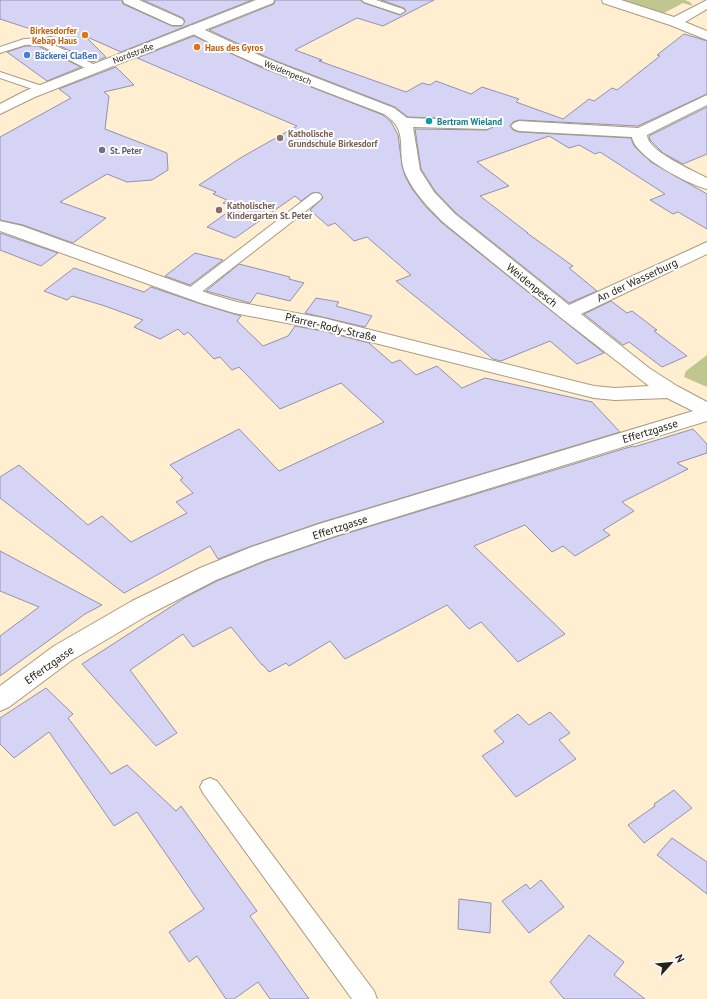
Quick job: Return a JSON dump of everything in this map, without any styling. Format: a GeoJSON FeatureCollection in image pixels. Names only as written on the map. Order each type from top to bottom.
{"type":"FeatureCollection","features":[{"type":"Feature","properties":{"kind":"street"},"geometry":{"type":"LineString","coordinates":[[129,0],[177,22]]}},
{"type":"Feature","properties":{"kind":"street","name":"Nordstraße"},"geometry":{"type":"LineString","coordinates":[[0,110],[41,89],[268,0]]}},
{"type":"Feature","properties":{"kind":"street"},"geometry":{"type":"LineString","coordinates":[[608,0],[675,22],[707,36]]}},
{"type":"Feature","properties":{"kind":"street"},"geometry":{"type":"LineString","coordinates":[[675,22],[707,4]]}},
{"type":"Feature","properties":{"kind":"street","name":"Weidenpesch"},"geometry":{"type":"LineString","coordinates":[[194,29],[223,44],[289,73],[389,111],[401,118],[407,127],[412,168],[419,184],[431,200],[455,223],[642,372],[670,392],[707,410]]}},
{"type":"Feature","properties":{"kind":"street"},"geometry":{"type":"LineString","coordinates":[[519,126],[640,133],[707,99]]}},
{"type":"Feature","properties":{"kind":"street"},"geometry":{"type":"LineString","coordinates":[[404,122],[487,124]]}},
{"type":"Feature","properties":{"kind":"street"},"geometry":{"type":"LineString","coordinates":[[640,133],[639,140],[644,147],[707,184]]}},
{"type":"Feature","properties":{"kind":"street","name":"Pfarrer-Rody-Straße"},"geometry":{"type":"LineString","coordinates":[[0,226],[190,294],[234,306],[323,324],[594,392],[615,394],[670,392]]}},
{"type":"Feature","properties":{"kind":"street","name":"An der Wasserburg"},"geometry":{"type":"LineString","coordinates":[[567,313],[707,247]]}},
{"type":"Feature","properties":{"kind":"street","name":"Effertzgasse"},"geometry":{"type":"LineString","coordinates":[[0,700],[63,653],[140,608],[208,574],[257,554],[327,530],[707,414]]}},
{"type":"Feature","properties":{"kind":"lane"},"geometry":{"type":"LineString","coordinates":[[367,0],[400,11]]}},
{"type":"Feature","properties":{"kind":"lane"},"geometry":{"type":"LineString","coordinates":[[0,50],[24,42],[40,41],[93,68]]}},
{"type":"Feature","properties":{"kind":"lane"},"geometry":{"type":"LineString","coordinates":[[0,75],[41,89]]}},
{"type":"Feature","properties":{"kind":"lane"},"geometry":{"type":"LineString","coordinates":[[190,294],[316,197]]}},
{"type":"Feature","properties":{"kind":"lane"},"geometry":{"type":"LineString","coordinates":[[210,787],[366,999]]}},
{"type":"Feature","properties":{"kind":"green space"},"geometry":{"type":"Polygon","coordinates":[[[612,0],[685,0],[690,2],[693,6],[683,3],[664,13],[673,16],[670,18],[612,0]]]}},
{"type":"Feature","properties":{"kind":"green space"},"geometry":{"type":"Polygon","coordinates":[[[707,355],[707,387],[684,377],[686,371],[707,355]]]}},
{"type":"Feature","properties":{"kind":"building"},"geometry":{"type":"Polygon","coordinates":[[[0,0],[122,0],[123,4],[172,26],[182,26],[185,21],[183,18],[143,0],[252,0],[121,52],[85,36],[106,57],[93,62],[44,38],[52,36],[0,19],[0,0]]]}},
{"type":"Feature","properties":{"kind":"building"},"geometry":{"type":"Polygon","coordinates":[[[275,0],[360,0],[364,3],[400,15],[406,11],[404,8],[381,0],[434,0],[383,26],[357,18],[295,50],[322,60],[319,61],[406,92],[422,83],[430,85],[436,81],[471,94],[482,87],[519,99],[516,102],[563,119],[589,99],[594,101],[612,88],[617,90],[660,56],[657,55],[684,34],[707,41],[707,94],[638,126],[519,120],[513,122],[510,126],[513,130],[519,132],[631,138],[634,146],[651,162],[707,194],[707,229],[678,212],[673,214],[650,200],[665,194],[600,152],[595,154],[579,145],[569,148],[549,136],[477,162],[509,186],[480,196],[527,233],[573,266],[569,268],[597,291],[569,303],[456,213],[435,191],[421,169],[415,129],[487,130],[496,125],[493,120],[408,117],[395,107],[271,59],[209,30],[274,4],[275,0]]]}},
{"type":"Feature","properties":{"kind":"building"},"geometry":{"type":"Polygon","coordinates":[[[194,36],[260,67],[383,115],[391,122],[398,135],[402,166],[405,176],[412,189],[426,207],[442,223],[604,353],[577,364],[550,341],[501,361],[493,359],[396,281],[411,275],[367,237],[354,241],[335,223],[328,226],[310,210],[323,198],[320,193],[312,193],[301,201],[295,196],[235,238],[207,227],[235,207],[223,203],[227,200],[213,194],[216,192],[199,185],[242,157],[297,126],[137,58],[194,36]]]}},
{"type":"Feature","properties":{"kind":"building"},"geometry":{"type":"Polygon","coordinates":[[[25,46],[38,46],[81,67],[47,81],[7,52],[25,46]]]}},
{"type":"Feature","properties":{"kind":"building"},"geometry":{"type":"Polygon","coordinates":[[[116,67],[134,85],[104,92],[109,96],[105,129],[167,153],[168,170],[152,180],[127,182],[107,174],[60,202],[106,218],[73,243],[23,225],[0,220],[0,137],[71,98],[59,89],[116,67]]]}},
{"type":"Feature","properties":{"kind":"building"},"geometry":{"type":"Polygon","coordinates":[[[707,107],[707,154],[683,164],[663,153],[650,140],[649,136],[707,107]]]}},
{"type":"Feature","properties":{"kind":"building"},"geometry":{"type":"Polygon","coordinates":[[[0,233],[58,253],[41,266],[0,250],[0,233]]]}},
{"type":"Feature","properties":{"kind":"building"},"geometry":{"type":"Polygon","coordinates":[[[195,253],[223,260],[190,285],[165,276],[195,253]]]}},
{"type":"Feature","properties":{"kind":"building"},"geometry":{"type":"Polygon","coordinates":[[[239,264],[290,277],[289,279],[304,283],[290,301],[257,293],[250,303],[206,291],[239,264]]]}},
{"type":"Feature","properties":{"kind":"building"},"geometry":{"type":"Polygon","coordinates":[[[74,268],[144,292],[151,287],[241,316],[237,321],[263,346],[288,336],[295,326],[323,331],[369,343],[392,363],[400,360],[416,375],[437,366],[462,388],[485,378],[592,402],[620,432],[319,523],[218,559],[210,546],[124,593],[0,498],[0,477],[19,465],[88,525],[102,516],[131,542],[187,513],[176,502],[193,493],[180,480],[183,478],[170,465],[239,429],[279,471],[384,422],[341,383],[280,409],[239,367],[232,370],[220,357],[214,359],[188,332],[184,335],[178,329],[160,339],[134,327],[143,320],[72,296],[67,300],[44,291],[74,268]]]}},
{"type":"Feature","properties":{"kind":"building"},"geometry":{"type":"Polygon","coordinates":[[[316,298],[339,302],[336,306],[372,316],[365,327],[305,313],[316,298]]]}},
{"type":"Feature","properties":{"kind":"building"},"geometry":{"type":"Polygon","coordinates":[[[611,301],[627,313],[632,311],[657,330],[654,331],[687,356],[662,367],[629,342],[623,345],[584,314],[611,301]]]}},
{"type":"Feature","properties":{"kind":"building"},"geometry":{"type":"Polygon","coordinates":[[[693,429],[707,444],[707,453],[677,463],[688,469],[622,502],[634,511],[603,530],[610,535],[575,556],[563,546],[552,552],[525,525],[474,546],[565,634],[518,662],[481,622],[469,629],[447,605],[345,659],[330,641],[289,666],[286,663],[269,672],[231,627],[193,647],[183,634],[130,670],[177,733],[156,746],[82,664],[186,597],[217,581],[266,561],[335,537],[693,429]]]}},
{"type":"Feature","properties":{"kind":"building"},"geometry":{"type":"Polygon","coordinates":[[[0,551],[102,605],[85,614],[0,676],[0,636],[39,607],[0,591],[0,551]]]}},
{"type":"Feature","properties":{"kind":"building"},"geometry":{"type":"Polygon","coordinates":[[[46,688],[73,714],[68,718],[111,774],[127,765],[176,811],[181,806],[257,911],[250,916],[309,999],[270,999],[258,982],[234,999],[226,999],[197,956],[189,962],[169,932],[204,909],[137,812],[114,826],[49,732],[14,758],[0,744],[0,718],[46,688]]]}},
{"type":"Feature","properties":{"kind":"building"},"geometry":{"type":"Polygon","coordinates":[[[550,712],[570,733],[559,740],[576,759],[516,797],[482,756],[504,742],[494,731],[518,714],[529,725],[550,712]]]}},
{"type":"Feature","properties":{"kind":"building"},"geometry":{"type":"Polygon","coordinates":[[[674,790],[692,808],[644,843],[628,825],[655,806],[654,804],[674,790]]]}},
{"type":"Feature","properties":{"kind":"building"},"geometry":{"type":"Polygon","coordinates":[[[672,838],[707,862],[707,894],[657,855],[672,838]]]}},
{"type":"Feature","properties":{"kind":"building"},"geometry":{"type":"Polygon","coordinates":[[[541,880],[564,907],[529,933],[502,901],[526,884],[530,889],[541,880]]]}},
{"type":"Feature","properties":{"kind":"building"},"geometry":{"type":"Polygon","coordinates":[[[459,899],[491,903],[490,933],[458,929],[459,899]]]}},
{"type":"Feature","properties":{"kind":"building"},"geometry":{"type":"Polygon","coordinates":[[[589,935],[624,962],[614,975],[645,999],[564,999],[550,982],[589,935]]]}},
{"type":"Feature","properties":{"kind":"place","name":"Birkesdorfer Kebap Haus"},"geometry":{"type":"Point","coordinates":[85,35]}},
{"type":"Feature","properties":{"kind":"place","name":"Haus des Gyros"},"geometry":{"type":"Point","coordinates":[197,47]}},
{"type":"Feature","properties":{"kind":"place","name":"Bäckerei Claßen"},"geometry":{"type":"Point","coordinates":[27,55]}},
{"type":"Feature","properties":{"kind":"place","name":"Bertram Wieland"},"geometry":{"type":"Point","coordinates":[429,121]}},
{"type":"Feature","properties":{"kind":"place","name":"Katholische Grundschule Birkesdorf"},"geometry":{"type":"Point","coordinates":[280,138]}},
{"type":"Feature","properties":{"kind":"place","name":"St. Peter"},"geometry":{"type":"Point","coordinates":[102,150]}},
{"type":"Feature","properties":{"kind":"place","name":"Katholischer Kindergarten St. Peter"},"geometry":{"type":"Point","coordinates":[219,210]}}]}
